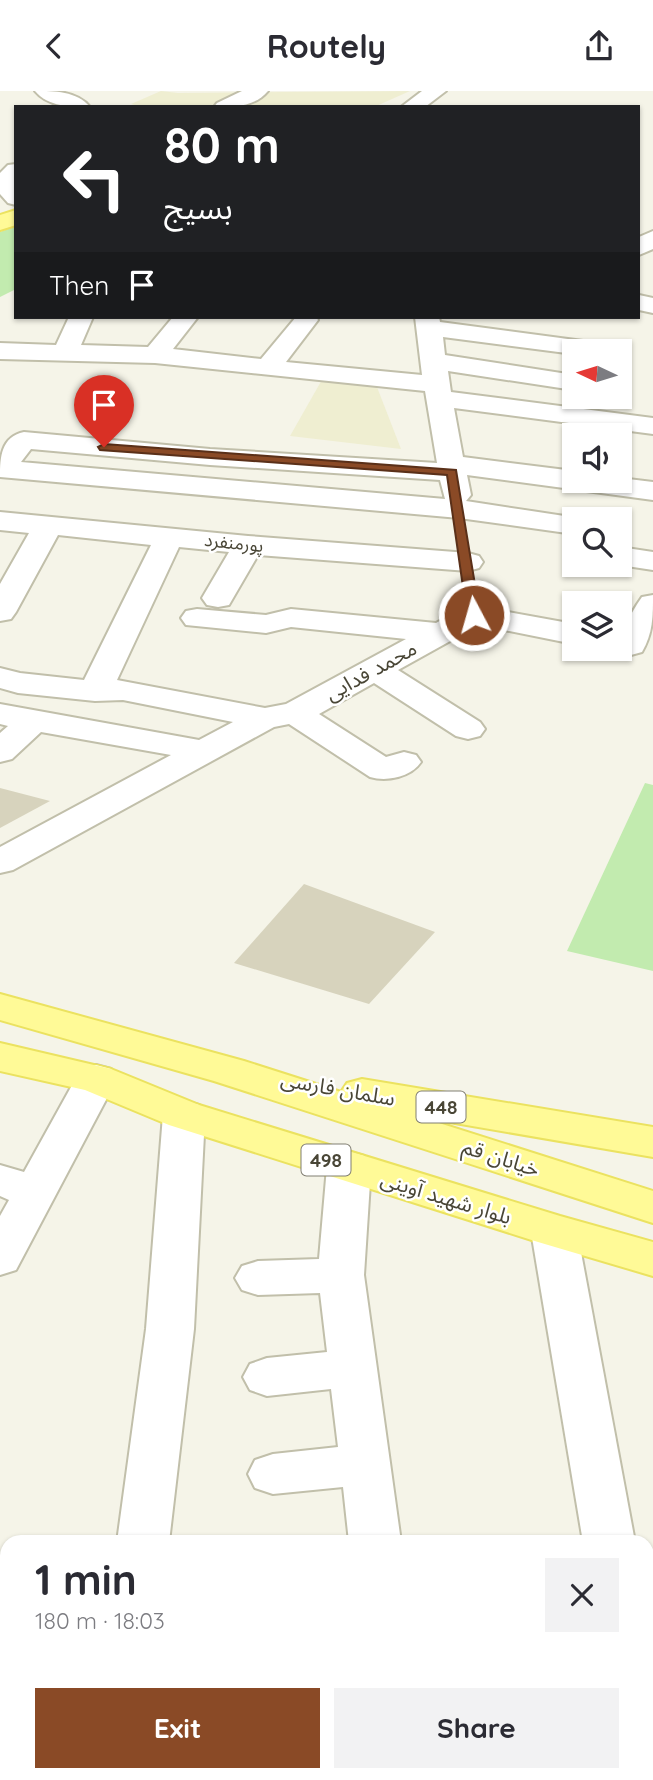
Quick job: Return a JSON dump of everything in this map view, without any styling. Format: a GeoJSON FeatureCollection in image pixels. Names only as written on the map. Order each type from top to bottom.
{"type":"FeatureCollection","features":[{"type":"Feature","properties":{"kind":"main road"},"geometry":{"type":"LineString","coordinates":[[0,1007],[229,1071]]}},
{"type":"Feature","properties":{"kind":"main road","name":"بلوار شهید آوینی"},"geometry":{"type":"LineString","coordinates":[[0,1057],[96,1079],[184,1115],[554,1231],[653,1259]]}},
{"type":"Feature","properties":{"kind":"main road","name":"سلمان فارسی"},"geometry":{"type":"LineString","coordinates":[[229,1071],[653,1142]]}},
{"type":"Feature","properties":{"kind":"main road","name":"خیابان قم"},"geometry":{"type":"LineString","coordinates":[[229,1071],[653,1207]]}},
{"type":"Feature","properties":{"kind":"street"},"geometry":{"type":"LineString","coordinates":[[45,91],[76,105]]}},
{"type":"Feature","properties":{"kind":"street"},"geometry":{"type":"LineString","coordinates":[[229,105],[258,91]]}},
{"type":"Feature","properties":{"kind":"street"},"geometry":{"type":"LineString","coordinates":[[408,105],[436,91]]}},
{"type":"Feature","properties":{"kind":"street"},"geometry":{"type":"LineString","coordinates":[[66,351],[80,319]]}},
{"type":"Feature","properties":{"kind":"street"},"geometry":{"type":"LineString","coordinates":[[155,355],[184,319]]}},
{"type":"Feature","properties":{"kind":"street"},"geometry":{"type":"LineString","coordinates":[[493,319],[567,328],[573,334],[428,322],[474,615],[562,632]]}},
{"type":"Feature","properties":{"kind":"street"},"geometry":{"type":"LineString","coordinates":[[267,368],[306,320]]}},
{"type":"Feature","properties":{"kind":"street"},"geometry":{"type":"LineString","coordinates":[[3,345],[155,355],[267,368],[438,391],[653,426]]}},
{"type":"Feature","properties":{"kind":"street"},"geometry":{"type":"LineString","coordinates":[[438,391],[562,381]]}},
{"type":"Feature","properties":{"kind":"street"},"geometry":{"type":"LineString","coordinates":[[438,391],[562,432]]}},
{"type":"Feature","properties":{"kind":"street"},"geometry":{"type":"LineString","coordinates":[[1,469],[24,440],[215,445],[562,479]]}},
{"type":"Feature","properties":{"kind":"street"},"geometry":{"type":"LineString","coordinates":[[632,444],[653,447]]}},
{"type":"Feature","properties":{"kind":"street"},"geometry":{"type":"LineString","coordinates":[[1,469],[562,547]]}},
{"type":"Feature","properties":{"kind":"street"},"geometry":{"type":"LineString","coordinates":[[632,488],[653,491]]}},
{"type":"Feature","properties":{"kind":"street","name":"پورمنفرد"},"geometry":{"type":"LineString","coordinates":[[0,521],[170,535],[248,545],[463,535]]}},
{"type":"Feature","properties":{"kind":"street"},"geometry":{"type":"LineString","coordinates":[[0,611],[48,526]]}},
{"type":"Feature","properties":{"kind":"street"},"geometry":{"type":"LineString","coordinates":[[463,535],[562,526]]}},
{"type":"Feature","properties":{"kind":"street"},"geometry":{"type":"LineString","coordinates":[[632,533],[653,536]]}},
{"type":"Feature","properties":{"kind":"street"},"geometry":{"type":"LineString","coordinates":[[95,691],[170,535]]}},
{"type":"Feature","properties":{"kind":"street"},"geometry":{"type":"LineString","coordinates":[[248,545],[208,608],[266,624],[291,618],[440,633]]}},
{"type":"Feature","properties":{"kind":"street"},"geometry":{"type":"LineString","coordinates":[[632,558],[653,561]]}},
{"type":"Feature","properties":{"kind":"street"},"geometry":{"type":"LineString","coordinates":[[635,645],[653,604]]}},
{"type":"Feature","properties":{"kind":"street","name":"محمد فدایی"},"geometry":{"type":"LineString","coordinates":[[0,862],[204,751],[375,669],[474,615]]}},
{"type":"Feature","properties":{"kind":"street"},"geometry":{"type":"LineString","coordinates":[[375,669],[468,729]]}},
{"type":"Feature","properties":{"kind":"street"},"geometry":{"type":"LineString","coordinates":[[0,678],[18,683],[95,691],[123,690],[280,716],[382,770],[404,762]]}},
{"type":"Feature","properties":{"kind":"street"},"geometry":{"type":"LineString","coordinates":[[0,714],[204,751]]}},
{"type":"Feature","properties":{"kind":"street"},"geometry":{"type":"LineString","coordinates":[[0,752],[33,721]]}},
{"type":"Feature","properties":{"kind":"street"},"geometry":{"type":"LineString","coordinates":[[0,1258],[17,1186],[96,1079]]}},
{"type":"Feature","properties":{"kind":"street"},"geometry":{"type":"LineString","coordinates":[[144,1535],[170,1329],[184,1115]]}},
{"type":"Feature","properties":{"kind":"street"},"geometry":{"type":"LineString","coordinates":[[349,1167],[341,1275],[374,1535]]}},
{"type":"Feature","properties":{"kind":"street"},"geometry":{"type":"LineString","coordinates":[[554,1231],[608,1535]]}},
{"type":"Feature","properties":{"kind":"street"},"geometry":{"type":"LineString","coordinates":[[258,1278],[341,1275]]}},
{"type":"Feature","properties":{"kind":"street"},"geometry":{"type":"LineString","coordinates":[[267,1377],[352,1368]]}},
{"type":"Feature","properties":{"kind":"street"},"geometry":{"type":"LineString","coordinates":[[273,1474],[364,1465]]}},
{"type":"Feature","properties":{"kind":"shaded area"},"geometry":{"type":"Polygon","coordinates":[[[161,91],[410,91],[378,105],[131,104],[161,91]]]}},
{"type":"Feature","properties":{"kind":"shaded area"},"geometry":{"type":"Polygon","coordinates":[[[323,378],[377,387],[401,449],[290,436],[323,378]]]}},
{"type":"Feature","properties":{"kind":"green space"},"geometry":{"type":"Polygon","coordinates":[[[14,227],[14,290],[0,297],[0,232],[14,227]]]}},
{"type":"Feature","properties":{"kind":"green space"},"geometry":{"type":"Polygon","coordinates":[[[645,783],[653,785],[653,971],[567,951],[645,783]]]}},
{"type":"Feature","properties":{"kind":"building"},"geometry":{"type":"Polygon","coordinates":[[[0,788],[50,801],[0,828],[0,788]]]}},
{"type":"Feature","properties":{"kind":"building"},"geometry":{"type":"Polygon","coordinates":[[[304,884],[435,932],[369,1004],[234,963],[304,884]]]}},
{"type":"Feature","properties":{"kind":"route"},"geometry":{"type":"LineString","coordinates":[[104,447],[210,457],[452,472],[468,562],[474,615]]}}]}
